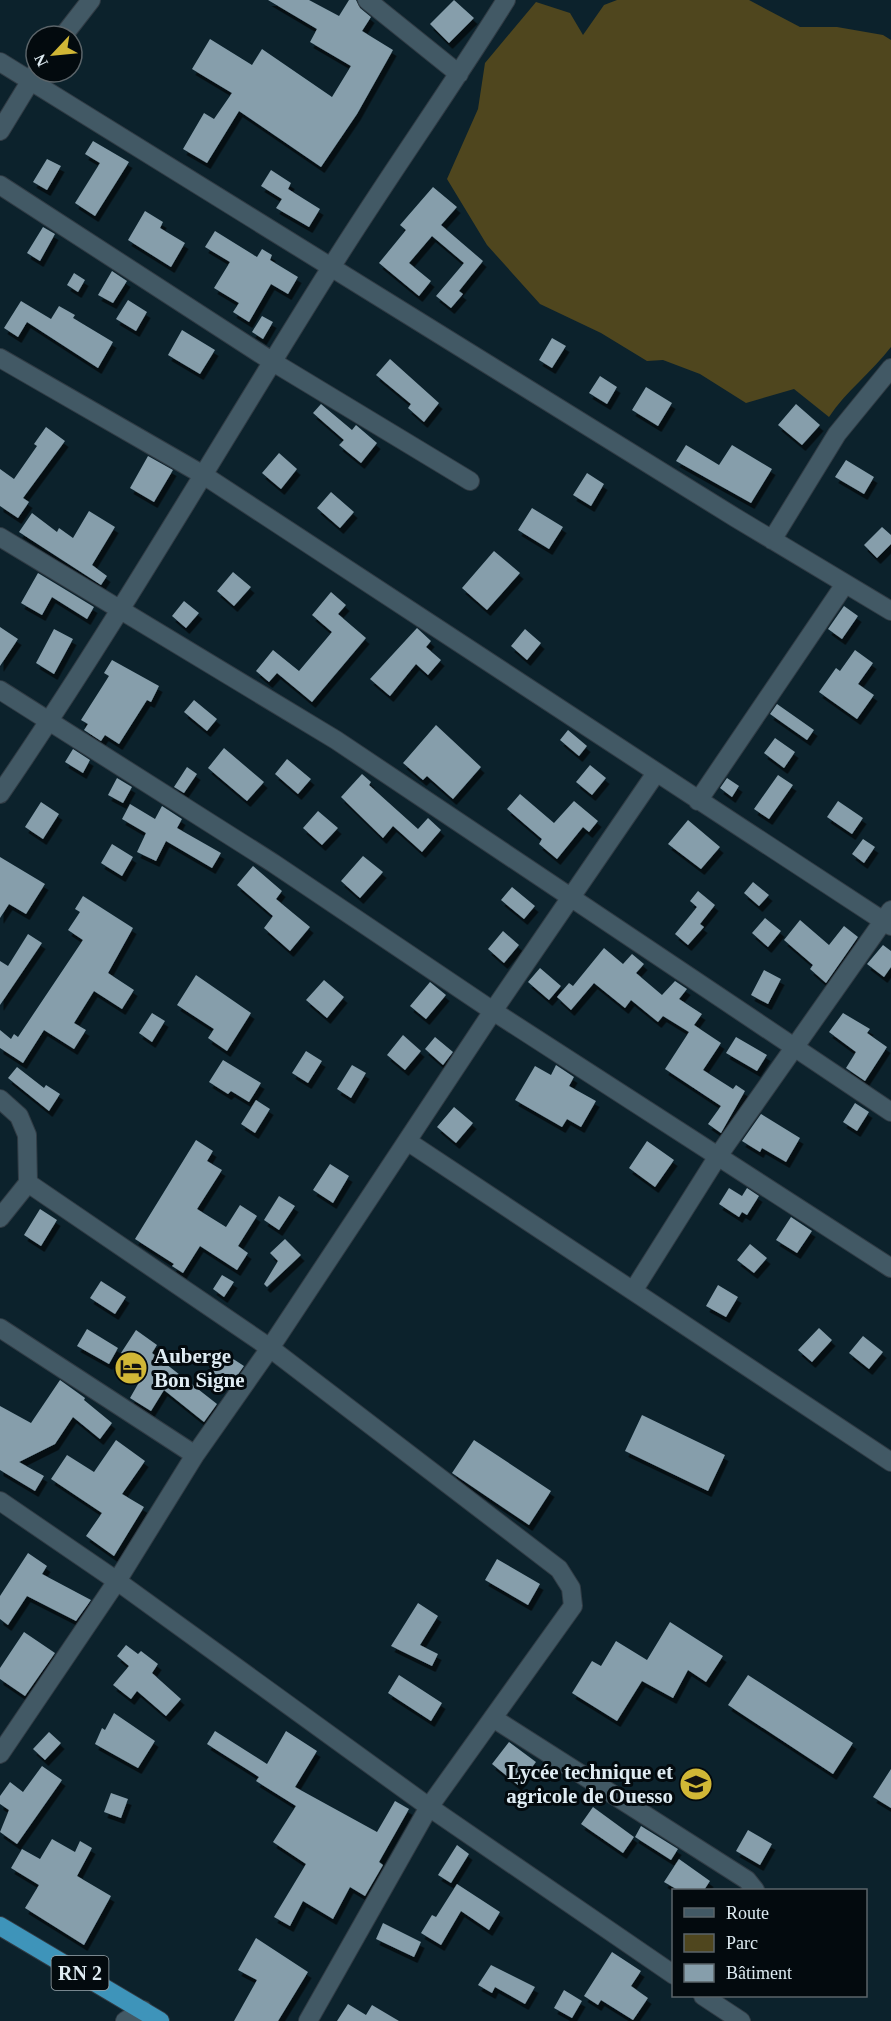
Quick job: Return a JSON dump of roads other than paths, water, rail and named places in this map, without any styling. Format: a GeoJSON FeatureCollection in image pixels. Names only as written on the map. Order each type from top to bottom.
{"type":"FeatureCollection","features":[{"type":"Feature","properties":{"kind":"highway","name":"RN 2"},"geometry":{"type":"LineString","coordinates":[[0,1926],[160,2021]]}},
{"type":"Feature","properties":{"kind":"street"},"geometry":{"type":"LineString","coordinates":[[72,24],[91,0]]}},
{"type":"Feature","properties":{"kind":"street"},"geometry":{"type":"LineString","coordinates":[[367,0],[459,74]]}},
{"type":"Feature","properties":{"kind":"street"},"geometry":{"type":"LineString","coordinates":[[0,794],[49,722],[204,476],[331,267],[506,0]]}},
{"type":"Feature","properties":{"kind":"street"},"geometry":{"type":"LineString","coordinates":[[0,62],[24,72]]}},
{"type":"Feature","properties":{"kind":"street"},"geometry":{"type":"LineString","coordinates":[[0,132],[28,84]]}},
{"type":"Feature","properties":{"kind":"street"},"geometry":{"type":"LineString","coordinates":[[45,84],[331,267],[891,611]]}},
{"type":"Feature","properties":{"kind":"street"},"geometry":{"type":"LineString","coordinates":[[0,185],[273,362],[470,481]]}},
{"type":"Feature","properties":{"kind":"street"},"geometry":{"type":"LineString","coordinates":[[0,358],[204,476],[698,801],[889,919],[794,1046],[718,1155],[633,1291]]}},
{"type":"Feature","properties":{"kind":"street"},"geometry":{"type":"LineString","coordinates":[[772,540],[837,434],[891,368]]}},
{"type":"Feature","properties":{"kind":"street"},"geometry":{"type":"LineString","coordinates":[[0,537],[336,740],[891,1112]]}},
{"type":"Feature","properties":{"kind":"street"},"geometry":{"type":"LineString","coordinates":[[698,801],[845,584]]}},
{"type":"Feature","properties":{"kind":"street"},"geometry":{"type":"LineString","coordinates":[[0,690],[273,863],[493,1011],[891,1268]]}},
{"type":"Feature","properties":{"kind":"street"},"geometry":{"type":"LineString","coordinates":[[0,1755],[117,1581],[195,1455],[270,1348],[570,896],[656,773]]}},
{"type":"Feature","properties":{"kind":"street"},"geometry":{"type":"LineString","coordinates":[[0,1099],[19,1116],[27,1135],[28,1183],[0,1218]]}},
{"type":"Feature","properties":{"kind":"street"},"geometry":{"type":"LineString","coordinates":[[406,1142],[891,1462]]}},
{"type":"Feature","properties":{"kind":"street"},"geometry":{"type":"LineString","coordinates":[[28,1183],[270,1348],[559,1569],[571,1588],[573,1606],[429,1807],[308,2021]]}},
{"type":"Feature","properties":{"kind":"street"},"geometry":{"type":"LineString","coordinates":[[0,1328],[195,1455]]}},
{"type":"Feature","properties":{"kind":"street"},"geometry":{"type":"LineString","coordinates":[[0,1501],[117,1581],[429,1807],[672,1974]]}},
{"type":"Feature","properties":{"kind":"street"},"geometry":{"type":"LineString","coordinates":[[493,1718],[747,1880],[754,1889]]}},
{"type":"Feature","properties":{"kind":"street"},"geometry":{"type":"LineString","coordinates":[[707,1997],[741,2021]]}},
{"type":"Feature","properties":{"kind":"street"},"geometry":{"type":"LineString","coordinates":[[125,2021],[143,2010]]}},
{"type":"Feature","properties":{"kind":"place","name":"Auberge Bon Signe"},"geometry":{"type":"Point","coordinates":[131,1368]}},
{"type":"Feature","properties":{"kind":"place","name":"Lycée technique et agricole de Ouesso"},"geometry":{"type":"Point","coordinates":[696,1784]}}]}
